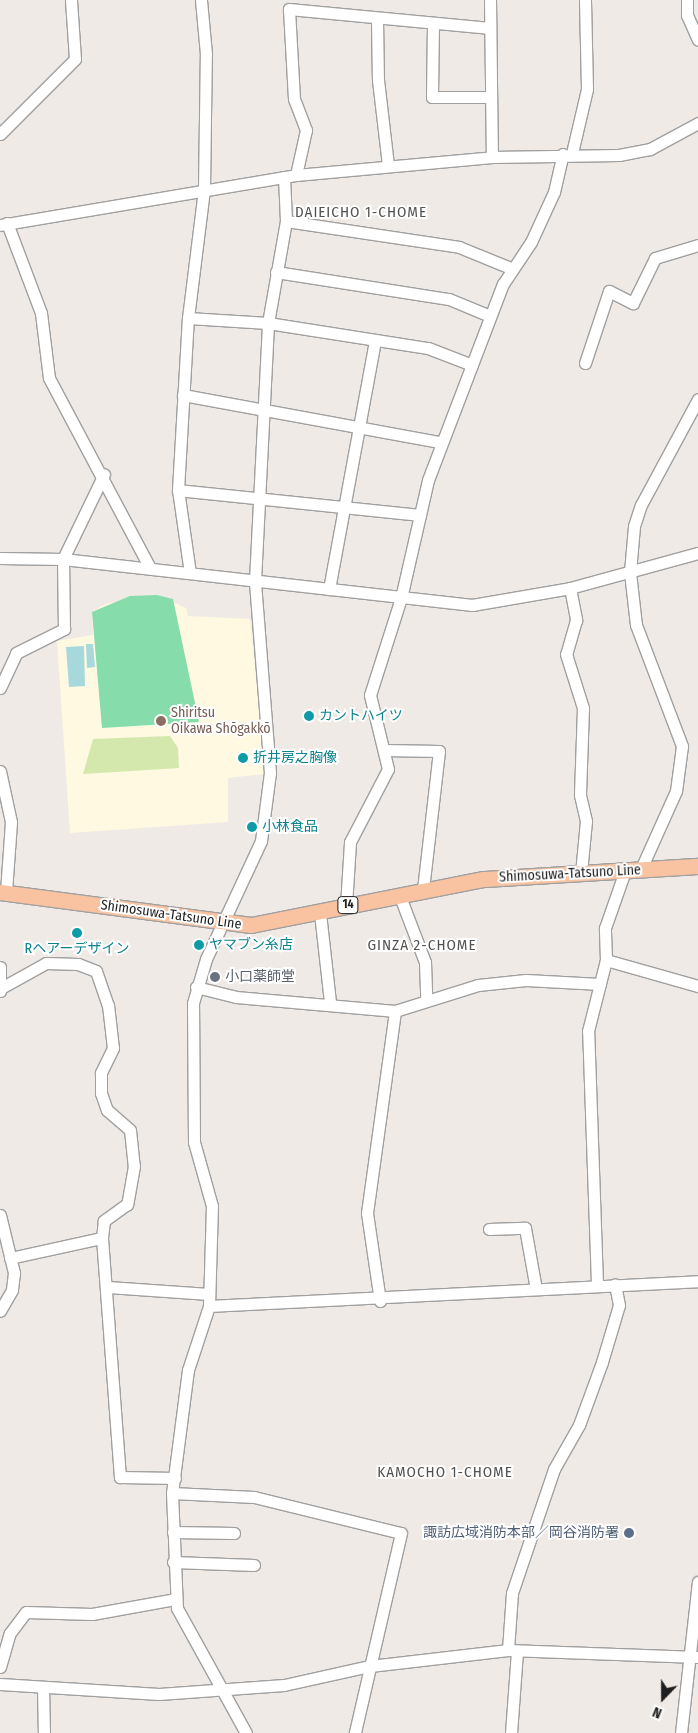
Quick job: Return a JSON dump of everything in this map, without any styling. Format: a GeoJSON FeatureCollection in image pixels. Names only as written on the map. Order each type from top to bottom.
{"type":"FeatureCollection","features":[{"type":"Feature","properties":{"kind":"main road","name":"Shimosuwa-Tatsuno Line"},"geometry":{"type":"LineString","coordinates":[[3,892],[222,924],[251,926],[320,913],[423,888],[484,879],[698,866]]}},
{"type":"Feature","properties":{"kind":"street"},"geometry":{"type":"LineString","coordinates":[[0,134],[75,58],[71,0]]}},
{"type":"Feature","properties":{"kind":"street"},"geometry":{"type":"LineString","coordinates":[[190,573],[178,490],[188,318],[204,189],[206,54],[201,0]]}},
{"type":"Feature","properties":{"kind":"street"},"geometry":{"type":"LineString","coordinates":[[490,0],[492,157]]}},
{"type":"Feature","properties":{"kind":"street"},"geometry":{"type":"LineString","coordinates":[[346,906],[350,842],[385,782],[388,770],[370,695],[401,598],[420,515],[440,442],[490,316],[513,269],[542,220],[568,153],[587,89],[585,0]]}},
{"type":"Feature","properties":{"kind":"street"},"geometry":{"type":"LineString","coordinates":[[687,0],[687,14],[698,40]]}},
{"type":"Feature","properties":{"kind":"street"},"geometry":{"type":"LineString","coordinates":[[296,174],[306,130],[294,99],[288,4],[377,19],[490,28]]}},
{"type":"Feature","properties":{"kind":"street"},"geometry":{"type":"LineString","coordinates":[[377,19],[378,80],[388,165]]}},
{"type":"Feature","properties":{"kind":"street"},"geometry":{"type":"LineString","coordinates":[[432,24],[432,97],[490,97]]}},
{"type":"Feature","properties":{"kind":"street"},"geometry":{"type":"LineString","coordinates":[[150,568],[104,474],[49,378],[41,313],[4,224],[296,174],[492,157],[568,153],[619,155],[650,149],[698,123]]}},
{"type":"Feature","properties":{"kind":"street"},"geometry":{"type":"LineString","coordinates":[[246,1733],[221,1690],[175,1599],[172,1492],[188,1370],[209,1306],[212,1206],[194,1142],[196,987],[222,924],[261,841],[270,774],[255,581],[260,499],[262,408],[268,323],[286,221],[284,177]]}},
{"type":"Feature","properties":{"kind":"street"},"geometry":{"type":"LineString","coordinates":[[286,221],[459,247],[513,269]]}},
{"type":"Feature","properties":{"kind":"street"},"geometry":{"type":"LineString","coordinates":[[585,363],[609,291],[633,302],[655,258],[698,245]]}},
{"type":"Feature","properties":{"kind":"street"},"geometry":{"type":"LineString","coordinates":[[276,272],[449,299],[490,316]]}},
{"type":"Feature","properties":{"kind":"street"},"geometry":{"type":"LineString","coordinates":[[188,318],[268,323],[428,348],[472,365]]}},
{"type":"Feature","properties":{"kind":"street"},"geometry":{"type":"LineString","coordinates":[[329,589],[375,340]]}},
{"type":"Feature","properties":{"kind":"street"},"geometry":{"type":"LineString","coordinates":[[183,395],[440,442]]}},
{"type":"Feature","properties":{"kind":"street"},"geometry":{"type":"LineString","coordinates":[[597,1284],[586,1069],[588,1031],[606,960],[605,928],[676,791],[682,746],[636,625],[630,572],[641,505],[698,399]]}},
{"type":"Feature","properties":{"kind":"street"},"geometry":{"type":"LineString","coordinates":[[0,688],[16,653],[64,629],[62,559],[104,474]]}},
{"type":"Feature","properties":{"kind":"street"},"geometry":{"type":"LineString","coordinates":[[178,490],[420,515]]}},
{"type":"Feature","properties":{"kind":"street"},"geometry":{"type":"LineString","coordinates":[[0,558],[62,559],[472,605],[570,588],[698,553]]}},
{"type":"Feature","properties":{"kind":"street"},"geometry":{"type":"LineString","coordinates":[[570,588],[576,620],[566,654],[583,708],[580,795],[586,821],[581,873]]}},
{"type":"Feature","properties":{"kind":"street"},"geometry":{"type":"LineString","coordinates":[[384,750],[439,751],[423,888]]}},
{"type":"Feature","properties":{"kind":"street"},"geometry":{"type":"LineString","coordinates":[[0,771],[11,822],[3,892]]}},
{"type":"Feature","properties":{"kind":"street"},"geometry":{"type":"LineString","coordinates":[[399,894],[425,962],[426,999]]}},
{"type":"Feature","properties":{"kind":"street"},"geometry":{"type":"LineString","coordinates":[[320,913],[330,1002]]}},
{"type":"Feature","properties":{"kind":"street"},"geometry":{"type":"LineString","coordinates":[[606,960],[698,986]]}},
{"type":"Feature","properties":{"kind":"street"},"geometry":{"type":"LineString","coordinates":[[0,967],[1,990],[46,963],[78,964],[96,970],[113,1031],[113,1048],[101,1074],[101,1093],[108,1110],[130,1130],[134,1166],[127,1204],[104,1221],[102,1238],[108,1287],[120,1477],[175,1478]]}},
{"type":"Feature","properties":{"kind":"street"},"geometry":{"type":"LineString","coordinates":[[196,987],[236,997],[330,1002],[394,1011],[426,999],[478,985],[526,980],[600,984]]}},
{"type":"Feature","properties":{"kind":"street"},"geometry":{"type":"LineString","coordinates":[[380,1300],[367,1213],[394,1011]]}},
{"type":"Feature","properties":{"kind":"street"},"geometry":{"type":"LineString","coordinates":[[0,1215],[10,1258],[12,1290],[0,1311]]}},
{"type":"Feature","properties":{"kind":"street"},"geometry":{"type":"LineString","coordinates":[[489,1229],[525,1228],[536,1289]]}},
{"type":"Feature","properties":{"kind":"street"},"geometry":{"type":"LineString","coordinates":[[10,1258],[102,1238]]}},
{"type":"Feature","properties":{"kind":"street"},"geometry":{"type":"LineString","coordinates":[[209,1306],[380,1300],[597,1284],[698,1281]]}},
{"type":"Feature","properties":{"kind":"street"},"geometry":{"type":"LineString","coordinates":[[511,1733],[512,1593],[554,1469],[579,1425],[602,1362],[619,1305],[614,1284]]}},
{"type":"Feature","properties":{"kind":"street"},"geometry":{"type":"LineString","coordinates":[[108,1287],[209,1294]]}},
{"type":"Feature","properties":{"kind":"street"},"geometry":{"type":"LineString","coordinates":[[172,1492],[254,1497],[401,1533],[355,1733]]}},
{"type":"Feature","properties":{"kind":"street"},"geometry":{"type":"LineString","coordinates":[[173,1532],[234,1533]]}},
{"type":"Feature","properties":{"kind":"street"},"geometry":{"type":"LineString","coordinates":[[173,1562],[254,1565]]}},
{"type":"Feature","properties":{"kind":"street"},"geometry":{"type":"LineString","coordinates":[[681,1733],[694,1658],[698,1582]]}},
{"type":"Feature","properties":{"kind":"street"},"geometry":{"type":"LineString","coordinates":[[0,1667],[10,1633],[26,1612],[92,1614],[175,1599]]}},
{"type":"Feature","properties":{"kind":"street"},"geometry":{"type":"LineString","coordinates":[[0,1684],[159,1694],[284,1685],[370,1666],[513,1650],[694,1658]]}},
{"type":"Feature","properties":{"kind":"street"},"geometry":{"type":"LineString","coordinates":[[43,1687],[44,1733]]}},
{"type":"Feature","properties":{"kind":"shaded area","name":"Shiritsu Oikawa Shōgakkō"},"geometry":{"type":"Polygon","coordinates":[[[157,595],[186,608],[188,616],[250,619],[266,774],[228,778],[228,822],[70,833],[57,641],[93,635],[92,612],[105,604],[157,595]]]}},
{"type":"Feature","properties":{"kind":"green space"},"geometry":{"type":"Polygon","coordinates":[[[157,595],[173,599],[199,722],[102,728],[92,612],[130,596],[157,595]]]}},
{"type":"Feature","properties":{"kind":"green space"},"geometry":{"type":"Polygon","coordinates":[[[170,736],[178,748],[179,768],[83,774],[93,739],[170,736]]]}},
{"type":"Feature","properties":{"kind":"water"},"geometry":{"type":"Polygon","coordinates":[[[86,644],[93,644],[95,667],[87,668],[86,644]]]}},
{"type":"Feature","properties":{"kind":"water"},"geometry":{"type":"Polygon","coordinates":[[[84,646],[85,686],[69,687],[66,647],[84,646]]]}},
{"type":"Feature","properties":{"kind":"place","name":"カントハイツ"},"geometry":{"type":"Point","coordinates":[309,716]}},
{"type":"Feature","properties":{"kind":"place","name":"Shiritsu Oikawa Shōgakkō"},"geometry":{"type":"Point","coordinates":[161,721]}},
{"type":"Feature","properties":{"kind":"place","name":"折井房之胸像"},"geometry":{"type":"Point","coordinates":[243,758]}},
{"type":"Feature","properties":{"kind":"place","name":"小林食品"},"geometry":{"type":"Point","coordinates":[252,827]}},
{"type":"Feature","properties":{"kind":"place","name":"Rヘアーデザイン"},"geometry":{"type":"Point","coordinates":[77,933]}},
{"type":"Feature","properties":{"kind":"place","name":"ヤマブン糸店"},"geometry":{"type":"Point","coordinates":[199,945]}},
{"type":"Feature","properties":{"kind":"place","name":"小口薬師堂"},"geometry":{"type":"Point","coordinates":[215,977]}},
{"type":"Feature","properties":{"kind":"place","name":"諏訪広域消防本部／岡谷消防署"},"geometry":{"type":"Point","coordinates":[629,1533]}},
{"type":"Feature","properties":{"kind":"district","name":"DAIEICHO 1-CHOME"},"geometry":{"type":"Point","coordinates":[361,213]}},
{"type":"Feature","properties":{"kind":"district","name":"GINZA 2-CHOME"},"geometry":{"type":"Point","coordinates":[422,946]}},
{"type":"Feature","properties":{"kind":"district","name":"KAMOCHO 1-CHOME"},"geometry":{"type":"Point","coordinates":[445,1473]}}]}
